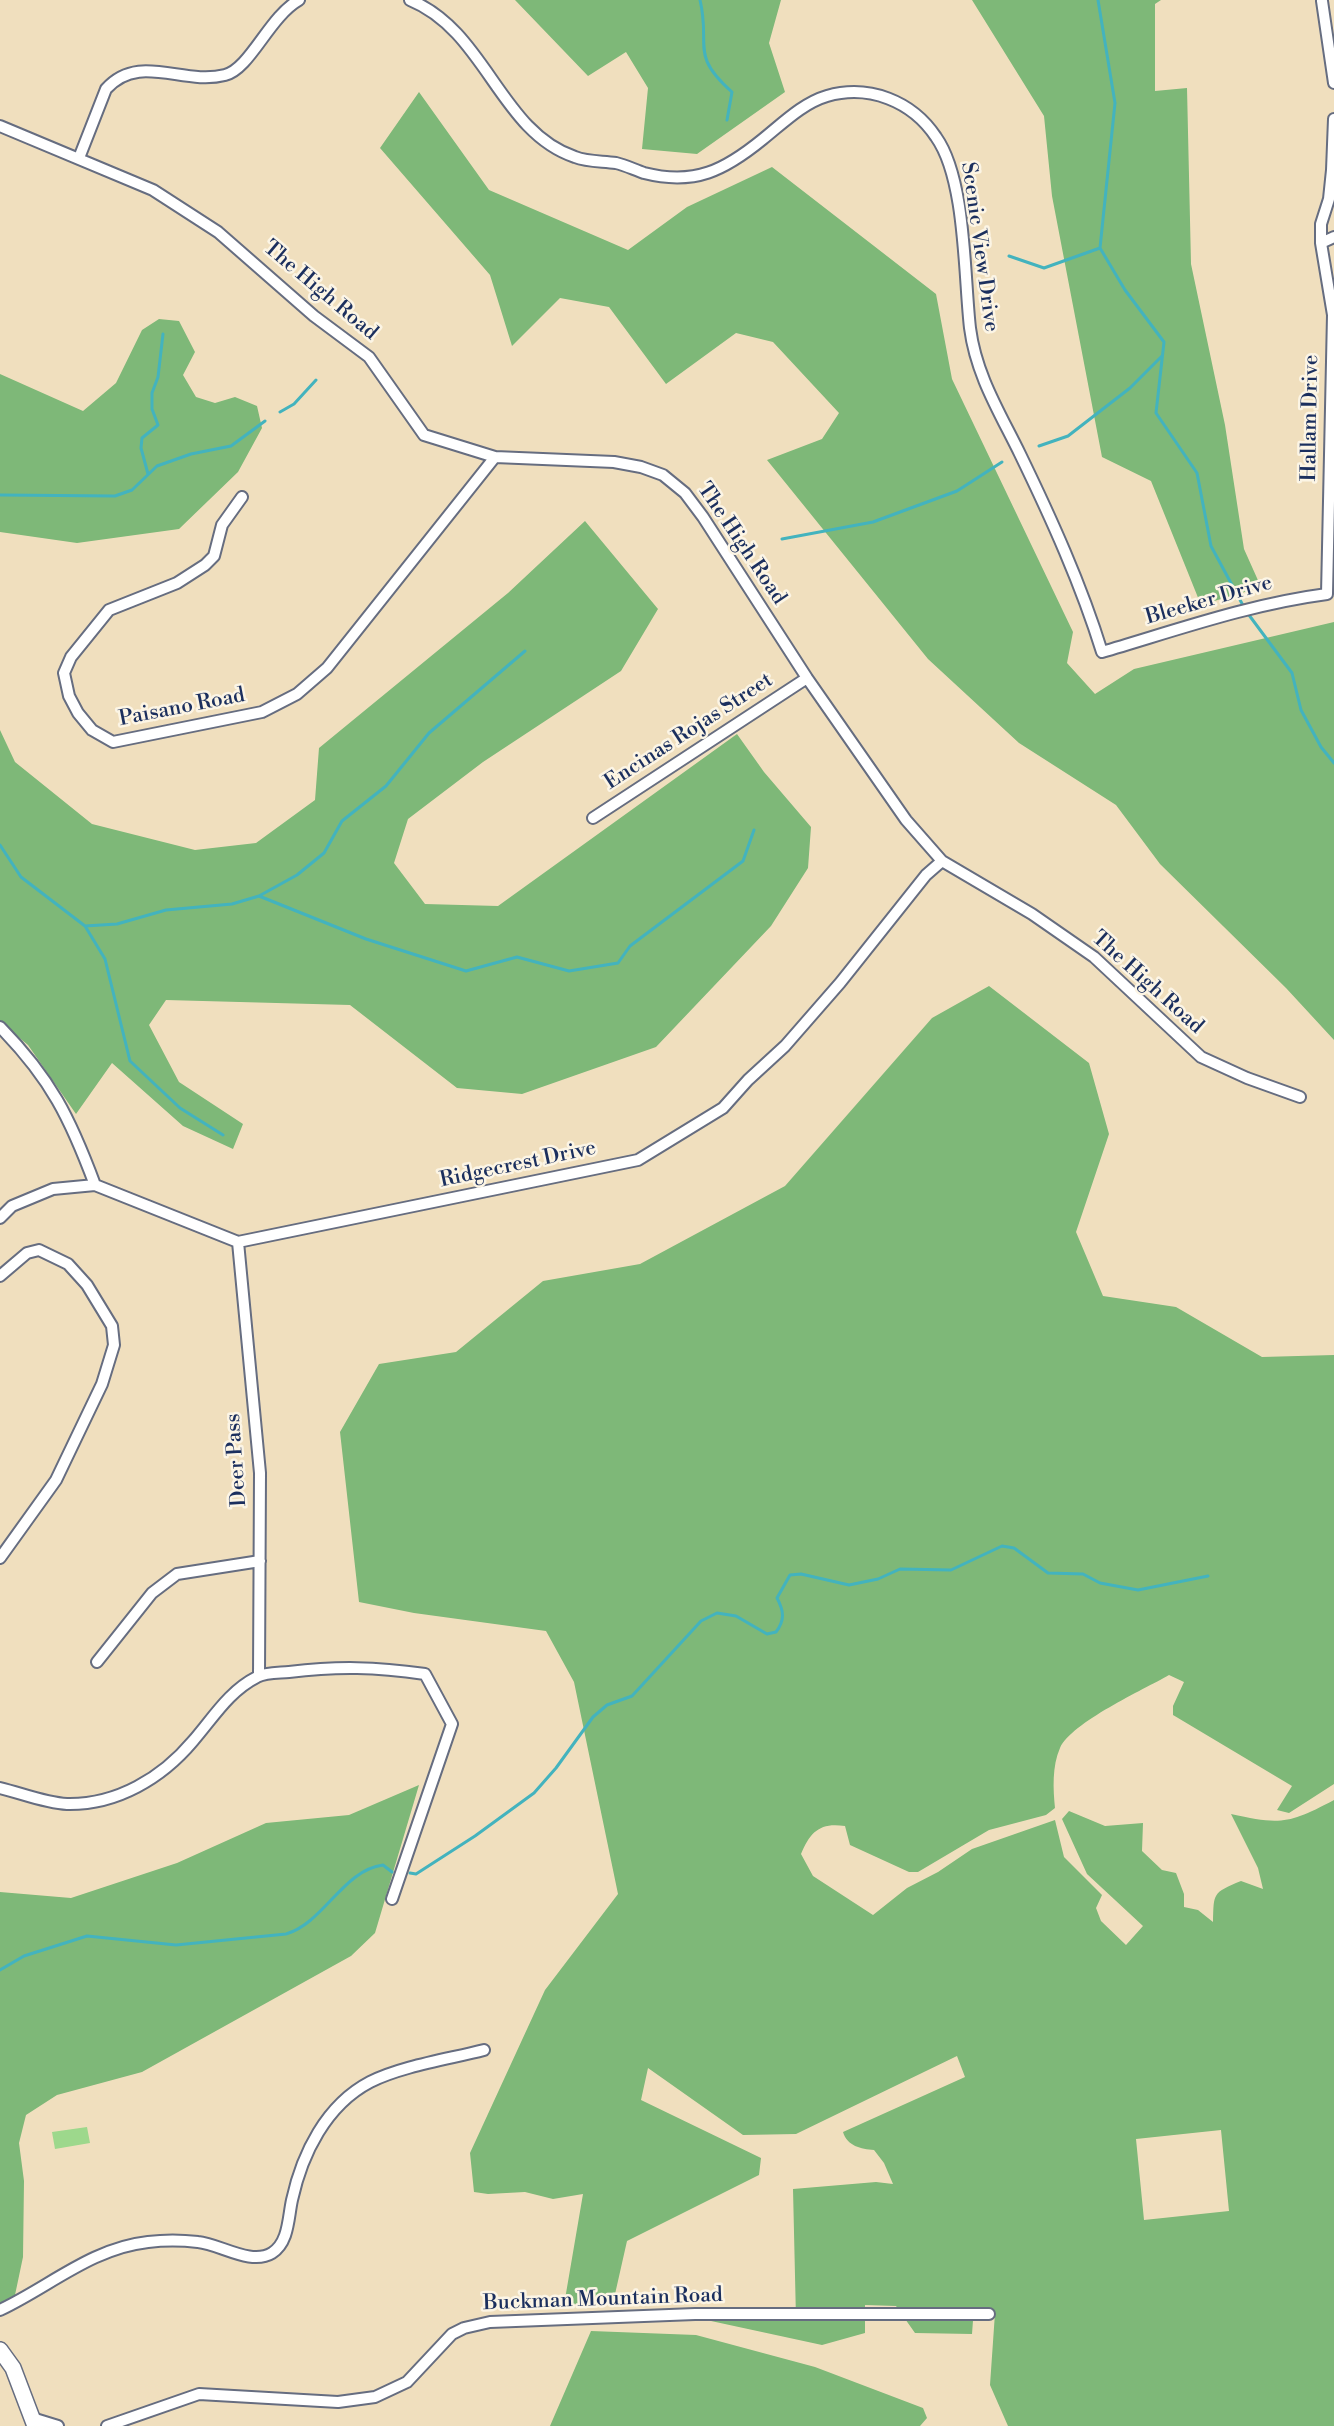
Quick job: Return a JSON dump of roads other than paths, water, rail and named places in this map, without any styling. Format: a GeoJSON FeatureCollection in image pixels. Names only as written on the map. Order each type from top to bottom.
{"type":"FeatureCollection","features":[{"type":"Feature","properties":{"kind":"street"},"geometry":{"type":"LineString","coordinates":[[79,158],[106,89],[114,80],[125,73],[137,70],[158,70],[203,78],[228,75],[237,70],[250,55],[276,18],[299,0]]}},
{"type":"Feature","properties":{"kind":"street","name":"Scenic View Drive"},"geometry":{"type":"LineString","coordinates":[[410,0],[430,11],[464,41],[535,134],[562,152],[578,159],[617,163],[662,177],[696,176],[729,165],[793,114],[826,96],[865,92],[884,96],[913,111],[935,135],[951,171],[962,237],[970,328],[980,374],[1084,598],[1102,652]]}},
{"type":"Feature","properties":{"kind":"street"},"geometry":{"type":"LineString","coordinates":[[1322,1],[1334,82]]}},
{"type":"Feature","properties":{"kind":"street","name":"Hallam Drive"},"geometry":{"type":"LineString","coordinates":[[1327,594],[1333,315],[1321,243],[1321,224],[1331,198],[1334,119]]}},
{"type":"Feature","properties":{"kind":"street","name":"The High Road"},"geometry":{"type":"LineString","coordinates":[[0,126],[153,190],[198,217],[237,246],[314,316],[369,357],[424,435],[495,457],[614,462],[641,467],[663,475],[685,493],[807,678],[906,820],[942,861],[1032,914],[1094,957],[1201,1057],[1247,1078],[1300,1097]]}},
{"type":"Feature","properties":{"kind":"street"},"geometry":{"type":"LineString","coordinates":[[1321,243],[1334,237]]}},
{"type":"Feature","properties":{"kind":"street","name":"Paisano Road"},"geometry":{"type":"LineString","coordinates":[[242,497],[222,525],[214,556],[205,565],[177,583],[109,610],[70,657],[64,673],[69,696],[92,730],[113,742],[262,712],[297,694],[327,668],[495,457]]}},
{"type":"Feature","properties":{"kind":"street","name":"Bleeker Drive"},"geometry":{"type":"LineString","coordinates":[[1102,652],[1254,607],[1327,594]]}},
{"type":"Feature","properties":{"kind":"street","name":"Encinas Rojas Street"},"geometry":{"type":"LineString","coordinates":[[593,818],[807,678]]}},
{"type":"Feature","properties":{"kind":"street","name":"Ridgecrest Drive"},"geometry":{"type":"LineString","coordinates":[[238,1242],[638,1160],[723,1108],[793,1037],[840,984],[926,875],[942,861]]}},
{"type":"Feature","properties":{"kind":"street"},"geometry":{"type":"LineString","coordinates":[[0,1027],[31,1059],[54,1092],[76,1135],[95,1185]]}},
{"type":"Feature","properties":{"kind":"street"},"geometry":{"type":"LineString","coordinates":[[0,1218],[12,1206],[53,1189],[95,1185],[238,1242]]}},
{"type":"Feature","properties":{"kind":"street","name":"Deer Pass"},"geometry":{"type":"LineString","coordinates":[[238,1242],[260,1473],[259,1675]]}},
{"type":"Feature","properties":{"kind":"street"},"geometry":{"type":"LineString","coordinates":[[0,1276],[27,1253],[39,1250],[68,1264],[87,1285],[112,1326],[114,1345],[102,1384],[56,1480],[0,1558]]}},
{"type":"Feature","properties":{"kind":"street"},"geometry":{"type":"LineString","coordinates":[[97,1662],[152,1593],[177,1574],[260,1561]]}},
{"type":"Feature","properties":{"kind":"street"},"geometry":{"type":"LineString","coordinates":[[0,1788],[66,1804],[108,1799],[135,1789],[149,1782],[167,1767],[192,1743],[238,1689],[259,1675],[337,1666],[376,1667],[425,1674],[444,1704],[452,1724],[392,1899]]}},
{"type":"Feature","properties":{"kind":"street"},"geometry":{"type":"LineString","coordinates":[[0,2310],[88,2259],[145,2242],[199,2242],[254,2258],[271,2254],[284,2240],[292,2200],[310,2143],[350,2097],[373,2081],[484,2049]]}},
{"type":"Feature","properties":{"kind":"street","name":"Buckman Mountain Road"},"geometry":{"type":"LineString","coordinates":[[107,2426],[199,2394],[338,2402],[375,2397],[407,2382],[452,2334],[464,2328],[490,2322],[674,2314],[989,2314]]}},
{"type":"Feature","properties":{"kind":"street"},"geometry":{"type":"LineString","coordinates":[[0,2350],[13,2368],[34,2422],[58,2426]]}},
{"type":"Feature","properties":{"kind":"waterway"},"geometry":{"type":"LineString","coordinates":[[700,0],[706,58],[710,68],[732,92],[727,120]]}},
{"type":"Feature","properties":{"kind":"waterway"},"geometry":{"type":"LineString","coordinates":[[1098,0],[1115,103],[1100,248],[1125,290],[1164,342],[1156,413],[1197,473],[1211,546],[1246,611],[1292,673],[1301,710],[1321,747],[1334,763]]}},
{"type":"Feature","properties":{"kind":"waterway"},"geometry":{"type":"LineString","coordinates":[[1009,256],[1044,268],[1100,248]]}},
{"type":"Feature","properties":{"kind":"waterway"},"geometry":{"type":"LineString","coordinates":[[148,474],[141,448],[142,438],[158,425],[152,409],[152,393],[158,377],[163,334]]}},
{"type":"Feature","properties":{"kind":"waterway"},"geometry":{"type":"LineString","coordinates":[[1039,446],[1068,436],[1130,388],[1162,356]]}},
{"type":"Feature","properties":{"kind":"waterway"},"geometry":{"type":"LineString","coordinates":[[280,412],[294,404],[316,380]]}},
{"type":"Feature","properties":{"kind":"waterway"},"geometry":{"type":"LineString","coordinates":[[0,495],[115,496],[132,490],[157,466],[191,454],[231,446],[265,421]]}},
{"type":"Feature","properties":{"kind":"waterway"},"geometry":{"type":"LineString","coordinates":[[782,539],[873,522],[957,491],[1002,462]]}},
{"type":"Feature","properties":{"kind":"waterway"},"geometry":{"type":"LineString","coordinates":[[259,896],[297,875],[324,853],[342,821],[386,786],[429,733],[525,651]]}},
{"type":"Feature","properties":{"kind":"waterway"},"geometry":{"type":"LineString","coordinates":[[85,926],[117,924],[166,910],[232,904],[259,896],[366,939],[466,971],[517,957],[569,971],[618,963],[630,946],[743,861],[754,830]]}},
{"type":"Feature","properties":{"kind":"waterway"},"geometry":{"type":"LineString","coordinates":[[0,845],[21,877],[85,926],[105,959],[130,1061],[180,1108],[223,1135]]}},
{"type":"Feature","properties":{"kind":"waterway"},"geometry":{"type":"LineString","coordinates":[[410,1873],[416,1874],[475,1836],[534,1793],[556,1768],[593,1717],[607,1705],[632,1696],[701,1621],[717,1613],[736,1616],[767,1634],[776,1632],[783,1615],[777,1598],[790,1575],[801,1574],[849,1585],[878,1579],[900,1569],[951,1570],[1002,1546],[1014,1548],[1048,1573],[1083,1574],[1100,1583],[1138,1590],[1208,1576]]}},
{"type":"Feature","properties":{"kind":"waterway"},"geometry":{"type":"LineString","coordinates":[[0,1970],[24,1956],[87,1936],[176,1945],[286,1934],[312,1919],[356,1876],[383,1865],[392,1872]]}}]}
